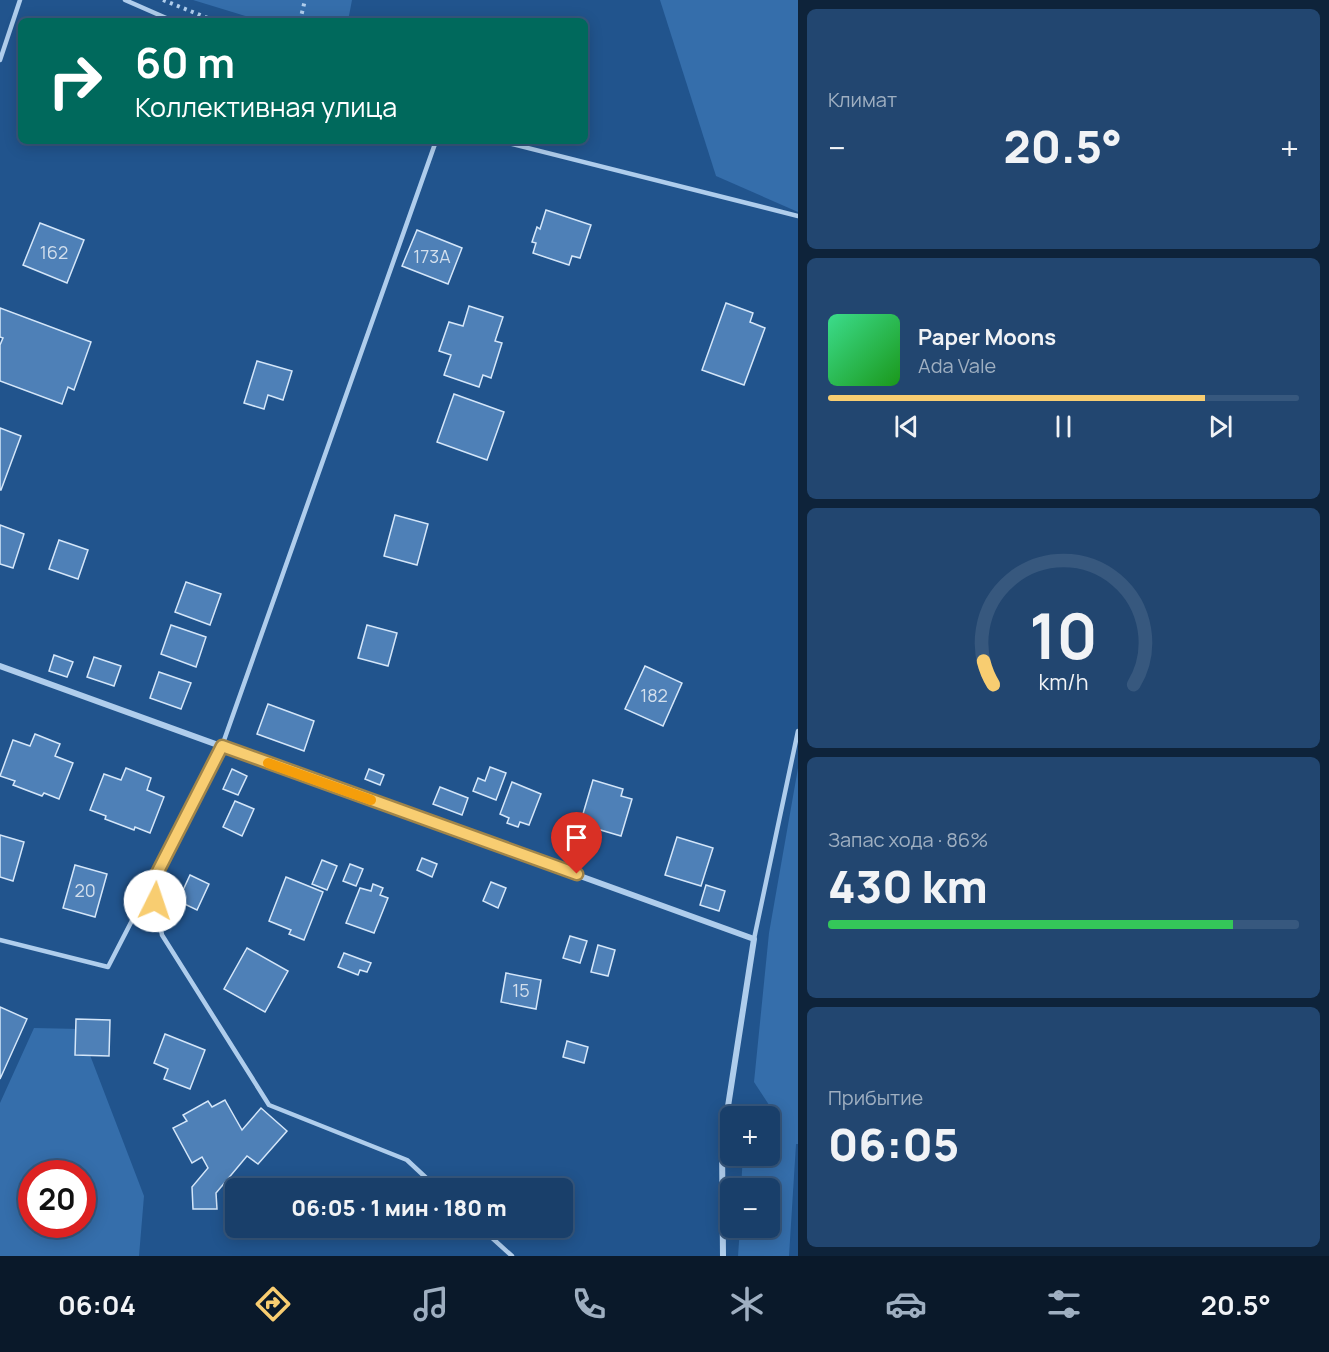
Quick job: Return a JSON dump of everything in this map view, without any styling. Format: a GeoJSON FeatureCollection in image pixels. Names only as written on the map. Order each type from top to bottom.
{"type":"FeatureCollection","features":[{"type":"Feature","properties":{"kind":"street"},"geometry":{"type":"LineString","coordinates":[[0,666],[754,939],[722,1145],[723,1256]]}},
{"type":"Feature","properties":{"kind":"lane"},"geometry":{"type":"LineString","coordinates":[[0,60],[20,0]]}},
{"type":"Feature","properties":{"kind":"lane"},"geometry":{"type":"LineString","coordinates":[[125,0],[166,18]]}},
{"type":"Feature","properties":{"kind":"lane"},"geometry":{"type":"LineString","coordinates":[[0,940],[108,967],[222,746],[435,144]]}},
{"type":"Feature","properties":{"kind":"lane"},"geometry":{"type":"LineString","coordinates":[[512,144],[798,216]]}},
{"type":"Feature","properties":{"kind":"lane"},"geometry":{"type":"LineString","coordinates":[[754,939],[798,731]]}},
{"type":"Feature","properties":{"kind":"lane"},"geometry":{"type":"LineString","coordinates":[[152,883],[162,935],[269,1105],[407,1160],[427,1178]]}},
{"type":"Feature","properties":{"kind":"lane"},"geometry":{"type":"LineString","coordinates":[[492,1238],[512,1256]]}},
{"type":"Feature","properties":{"kind":"path"},"geometry":{"type":"LineString","coordinates":[[163,0],[208,18]]}},
{"type":"Feature","properties":{"kind":"path"},"geometry":{"type":"LineString","coordinates":[[301,18],[305,0]]}},
{"type":"Feature","properties":{"kind":"shaded area"},"geometry":{"type":"Polygon","coordinates":[[[193,0],[352,0],[349,18],[252,18],[193,0]]]}},
{"type":"Feature","properties":{"kind":"shaded area"},"geometry":{"type":"Polygon","coordinates":[[[660,0],[798,0],[798,212],[716,176],[660,0]]]}},
{"type":"Feature","properties":{"kind":"shaded area"},"geometry":{"type":"Polygon","coordinates":[[[798,768],[798,1144],[796,1144],[789,1256],[738,1256],[739,1238],[780,1238],[780,1178],[742,1178],[742,1166],[780,1166],[780,1106],[770,1106],[754,1082],[769,933],[798,768]]]}},
{"type":"Feature","properties":{"kind":"shaded area"},"geometry":{"type":"Polygon","coordinates":[[[34,1028],[80,1029],[144,1196],[139,1256],[0,1256],[0,1103],[34,1028]]]}},
{"type":"Feature","properties":{"kind":"building"},"geometry":{"type":"Polygon","coordinates":[[[546,210],[591,225],[580,258],[572,256],[569,265],[533,253],[536,243],[532,242],[537,227],[540,229],[546,210]]]}},
{"type":"Feature","properties":{"kind":"building"},"geometry":{"type":"Polygon","coordinates":[[[40,223],[84,240],[67,283],[23,265],[40,223]]]}},
{"type":"Feature","properties":{"kind":"building"},"geometry":{"type":"Polygon","coordinates":[[[417,230],[462,248],[448,284],[402,266],[417,230]]]}},
{"type":"Feature","properties":{"kind":"building"},"geometry":{"type":"Polygon","coordinates":[[[726,303],[753,313],[750,322],[765,328],[744,385],[702,370],[726,303]]]}},
{"type":"Feature","properties":{"kind":"building"},"geometry":{"type":"Polygon","coordinates":[[[469,306],[503,317],[495,341],[502,343],[491,378],[483,375],[479,387],[444,375],[451,355],[439,351],[449,322],[463,326],[469,306]]]}},
{"type":"Feature","properties":{"kind":"building"},"geometry":{"type":"Polygon","coordinates":[[[0,308],[91,342],[74,390],[68,387],[62,404],[0,381],[0,345],[3,338],[0,337],[0,308]]]}},
{"type":"Feature","properties":{"kind":"building"},"geometry":{"type":"Polygon","coordinates":[[[257,361],[292,371],[283,400],[268,395],[264,409],[244,403],[257,361]]]}},
{"type":"Feature","properties":{"kind":"building"},"geometry":{"type":"Polygon","coordinates":[[[454,394],[504,412],[487,460],[437,442],[454,394]]]}},
{"type":"Feature","properties":{"kind":"building"},"geometry":{"type":"Polygon","coordinates":[[[0,428],[21,436],[1,490],[0,490],[0,428]]]}},
{"type":"Feature","properties":{"kind":"building"},"geometry":{"type":"Polygon","coordinates":[[[395,515],[428,524],[417,565],[384,556],[395,515]]]}},
{"type":"Feature","properties":{"kind":"building"},"geometry":{"type":"Polygon","coordinates":[[[0,525],[24,534],[13,568],[0,564],[0,525]]]}},
{"type":"Feature","properties":{"kind":"building"},"geometry":{"type":"Polygon","coordinates":[[[59,540],[88,550],[78,579],[49,569],[59,540]]]}},
{"type":"Feature","properties":{"kind":"building"},"geometry":{"type":"Polygon","coordinates":[[[186,582],[221,594],[210,625],[175,612],[186,582]]]}},
{"type":"Feature","properties":{"kind":"building"},"geometry":{"type":"Polygon","coordinates":[[[171,625],[206,637],[196,667],[161,654],[171,625]]]}},
{"type":"Feature","properties":{"kind":"building"},"geometry":{"type":"Polygon","coordinates":[[[367,625],[397,633],[388,666],[358,658],[367,625]]]}},
{"type":"Feature","properties":{"kind":"building"},"geometry":{"type":"Polygon","coordinates":[[[54,655],[73,662],[67,677],[49,671],[54,655]]]}},
{"type":"Feature","properties":{"kind":"building"},"geometry":{"type":"Polygon","coordinates":[[[94,657],[121,666],[114,686],[87,677],[94,657]]]}},
{"type":"Feature","properties":{"kind":"building"},"geometry":{"type":"Polygon","coordinates":[[[645,666],[682,683],[663,726],[625,709],[645,666]]]}},
{"type":"Feature","properties":{"kind":"building"},"geometry":{"type":"Polygon","coordinates":[[[159,672],[191,683],[181,709],[150,698],[159,672]]]}},
{"type":"Feature","properties":{"kind":"building"},"geometry":{"type":"Polygon","coordinates":[[[268,704],[314,721],[304,751],[257,734],[268,704]]]}},
{"type":"Feature","properties":{"kind":"building"},"geometry":{"type":"Polygon","coordinates":[[[35,734],[60,744],[55,756],[73,763],[59,799],[44,793],[42,796],[13,785],[15,781],[0,776],[13,740],[30,746],[35,734]]]}},
{"type":"Feature","properties":{"kind":"building"},"geometry":{"type":"Polygon","coordinates":[[[490,767],[506,773],[496,800],[473,791],[478,778],[485,781],[490,767]]]}},
{"type":"Feature","properties":{"kind":"building"},"geometry":{"type":"Polygon","coordinates":[[[126,768],[151,778],[147,790],[164,797],[150,833],[135,827],[134,830],[105,819],[106,816],[90,810],[104,774],[121,780],[126,768]]]}},
{"type":"Feature","properties":{"kind":"building"},"geometry":{"type":"Polygon","coordinates":[[[232,769],[247,776],[238,795],[223,789],[232,769]]]}},
{"type":"Feature","properties":{"kind":"building"},"geometry":{"type":"Polygon","coordinates":[[[369,769],[384,775],[380,785],[365,779],[369,769]]]}},
{"type":"Feature","properties":{"kind":"building"},"geometry":{"type":"Polygon","coordinates":[[[593,780],[623,789],[621,796],[632,799],[621,836],[580,824],[593,780]]]}},
{"type":"Feature","properties":{"kind":"building"},"geometry":{"type":"Polygon","coordinates":[[[512,782],[541,794],[529,825],[520,822],[518,827],[507,823],[509,818],[500,814],[512,782]]]}},
{"type":"Feature","properties":{"kind":"building"},"geometry":{"type":"Polygon","coordinates":[[[440,787],[468,798],[462,815],[433,804],[440,787]]]}},
{"type":"Feature","properties":{"kind":"building"},"geometry":{"type":"Polygon","coordinates":[[[235,801],[254,809],[242,836],[223,827],[235,801]]]}},
{"type":"Feature","properties":{"kind":"building"},"geometry":{"type":"Polygon","coordinates":[[[0,835],[24,842],[13,881],[0,877],[0,835]]]}},
{"type":"Feature","properties":{"kind":"building"},"geometry":{"type":"Polygon","coordinates":[[[677,837],[713,848],[701,886],[665,875],[677,837]]]}},
{"type":"Feature","properties":{"kind":"building"},"geometry":{"type":"Polygon","coordinates":[[[422,858],[437,864],[432,877],[417,870],[422,858]]]}},
{"type":"Feature","properties":{"kind":"building"},"geometry":{"type":"Polygon","coordinates":[[[322,860],[337,866],[327,890],[312,884],[322,860]]]}},
{"type":"Feature","properties":{"kind":"building"},"geometry":{"type":"Polygon","coordinates":[[[350,864],[363,869],[356,886],[343,881],[350,864]]]}},
{"type":"Feature","properties":{"kind":"building"},"geometry":{"type":"Polygon","coordinates":[[[75,865],[107,874],[95,917],[63,908],[75,865]]]}},
{"type":"Feature","properties":{"kind":"building"},"geometry":{"type":"Polygon","coordinates":[[[190,875],[209,884],[197,910],[178,901],[190,875]]]}},
{"type":"Feature","properties":{"kind":"building"},"geometry":{"type":"Polygon","coordinates":[[[286,877],[323,892],[304,940],[289,934],[291,930],[269,921],[286,877]]]}},
{"type":"Feature","properties":{"kind":"building"},"geometry":{"type":"Polygon","coordinates":[[[491,882],[506,888],[498,908],[483,901],[491,882]]]}},
{"type":"Feature","properties":{"kind":"building"},"geometry":{"type":"Polygon","coordinates":[[[373,884],[383,888],[380,895],[388,898],[374,933],[346,923],[360,888],[371,891],[373,884]]]}},
{"type":"Feature","properties":{"kind":"building"},"geometry":{"type":"Polygon","coordinates":[[[706,885],[725,891],[719,911],[700,905],[706,885]]]}},
{"type":"Feature","properties":{"kind":"building"},"geometry":{"type":"Polygon","coordinates":[[[570,936],[587,941],[580,963],[563,958],[570,936]]]}},
{"type":"Feature","properties":{"kind":"building"},"geometry":{"type":"Polygon","coordinates":[[[598,945],[615,950],[608,976],[591,972],[598,945]]]}},
{"type":"Feature","properties":{"kind":"building"},"geometry":{"type":"Polygon","coordinates":[[[247,948],[288,971],[265,1012],[224,989],[247,948]]]}},
{"type":"Feature","properties":{"kind":"building"},"geometry":{"type":"Polygon","coordinates":[[[344,953],[371,963],[367,972],[360,970],[358,975],[338,967],[344,953]]]}},
{"type":"Feature","properties":{"kind":"building"},"geometry":{"type":"Polygon","coordinates":[[[506,973],[541,980],[536,1009],[501,1002],[506,973]]]}},
{"type":"Feature","properties":{"kind":"building"},"geometry":{"type":"Polygon","coordinates":[[[0,1007],[27,1019],[0,1079],[0,1007]]]}},
{"type":"Feature","properties":{"kind":"building"},"geometry":{"type":"Polygon","coordinates":[[[76,1019],[110,1020],[109,1056],[75,1055],[76,1019]]]}},
{"type":"Feature","properties":{"kind":"building"},"geometry":{"type":"Polygon","coordinates":[[[165,1034],[205,1050],[190,1089],[164,1079],[168,1069],[154,1063],[165,1034]]]}},
{"type":"Feature","properties":{"kind":"building"},"geometry":{"type":"Polygon","coordinates":[[[567,1041],[588,1047],[584,1063],[563,1057],[567,1041]]]}},
{"type":"Feature","properties":{"kind":"building"},"geometry":{"type":"Polygon","coordinates":[[[225,1100],[242,1130],[261,1108],[287,1131],[258,1164],[247,1156],[229,1178],[225,1178],[225,1182],[216,1193],[217,1209],[193,1209],[192,1187],[208,1168],[202,1157],[192,1163],[173,1128],[187,1121],[183,1115],[208,1101],[212,1107],[225,1100]]]}},
{"type":"Feature","properties":{"kind":"slow traffic"},"geometry":{"type":"LineString","coordinates":[[268,763],[371,800]]}},
{"type":"Feature","properties":{"kind":"route"},"geometry":{"type":"LineString","coordinates":[[155,901],[152,883],[222,746],[577,874]]}}]}
